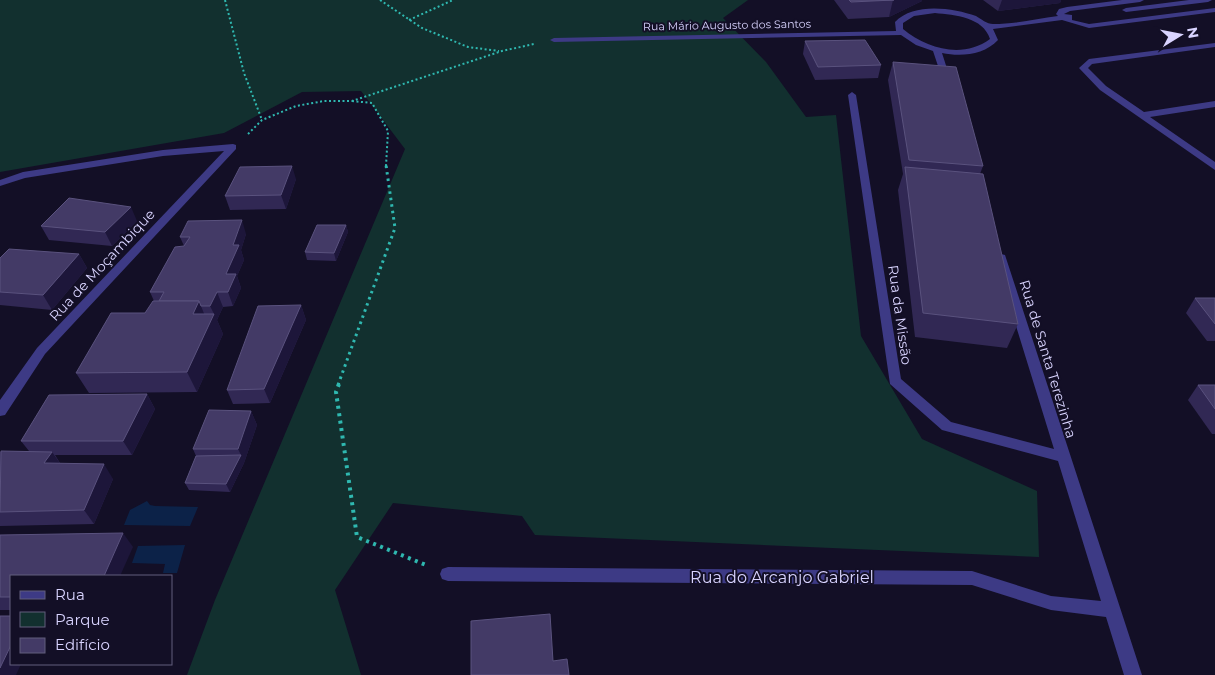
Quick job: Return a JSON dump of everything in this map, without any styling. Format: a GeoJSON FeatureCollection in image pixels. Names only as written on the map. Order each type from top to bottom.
{"type":"FeatureCollection","features":[{"type":"Feature","properties":{"kind":"street"},"geometry":{"type":"LineString","coordinates":[[934,0],[935,11]]}},
{"type":"Feature","properties":{"kind":"street"},"geometry":{"type":"LineString","coordinates":[[1140,0],[1070,9],[1062,11],[1060,14],[1063,18],[1075,24],[1089,26],[1215,10]]}},
{"type":"Feature","properties":{"kind":"street"},"geometry":{"type":"LineString","coordinates":[[989,27],[1208,0]]}},
{"type":"Feature","properties":{"kind":"street"},"geometry":{"type":"LineString","coordinates":[[935,11],[971,17],[989,27],[993,32],[994,40],[988,47],[974,51],[957,52],[937,50],[919,45],[906,38],[898,30],[899,22],[906,16],[919,12],[935,11]]}},
{"type":"Feature","properties":{"kind":"street","name":"Rua Mário Augusto dos Santos"},"geometry":{"type":"LineString","coordinates":[[554,40],[901,33]]}},
{"type":"Feature","properties":{"kind":"street"},"geometry":{"type":"LineString","coordinates":[[1215,45],[1089,62],[1083,68],[1103,88],[1144,115],[1215,167]]}},
{"type":"Feature","properties":{"kind":"street"},"geometry":{"type":"LineString","coordinates":[[937,50],[952,97]]}},
{"type":"Feature","properties":{"kind":"street","name":"Rua da Missão"},"geometry":{"type":"LineString","coordinates":[[852,95],[895,381],[947,426],[1063,457]]}},
{"type":"Feature","properties":{"kind":"street"},"geometry":{"type":"LineString","coordinates":[[1144,115],[1215,104]]}},
{"type":"Feature","properties":{"kind":"street"},"geometry":{"type":"LineString","coordinates":[[0,183],[22,175],[162,153],[233,147]]}},
{"type":"Feature","properties":{"kind":"street","name":"Rua de Moçambique"},"geometry":{"type":"LineString","coordinates":[[0,411],[41,351],[233,147]]}},
{"type":"Feature","properties":{"kind":"street","name":"Rua de Santa Terezinha"},"geometry":{"type":"LineString","coordinates":[[998,246],[1132,675]]}},
{"type":"Feature","properties":{"kind":"street","name":"Rua do Arcanjo Gabriel"},"geometry":{"type":"LineString","coordinates":[[448,574],[972,578],[1051,603],[1112,610]]}},
{"type":"Feature","properties":{"kind":"path"},"geometry":{"type":"LineString","coordinates":[[225,0],[244,73],[262,120]]}},
{"type":"Feature","properties":{"kind":"path"},"geometry":{"type":"LineString","coordinates":[[380,0],[422,28],[468,47],[502,51]]}},
{"type":"Feature","properties":{"kind":"path"},"geometry":{"type":"LineString","coordinates":[[409,20],[452,0]]}},
{"type":"Feature","properties":{"kind":"path"},"geometry":{"type":"LineString","coordinates":[[352,101],[502,51],[554,40]]}},
{"type":"Feature","properties":{"kind":"path"},"geometry":{"type":"LineString","coordinates":[[233,147],[262,120],[296,106],[324,101],[372,103],[388,131],[386,168],[395,228],[336,392],[358,537],[448,574]]}},
{"type":"Feature","properties":{"kind":"green space"},"geometry":{"type":"Polygon","coordinates":[[[0,0],[748,0],[723,18],[766,62],[806,117],[836,115],[861,336],[922,439],[1037,491],[1039,557],[535,535],[522,516],[393,503],[335,590],[361,675],[187,675],[215,600],[405,149],[361,91],[302,92],[224,133],[0,172],[0,0]]]}},
{"type":"Feature","properties":{"kind":"water"},"geometry":{"type":"Polygon","coordinates":[[[147,501],[150,505],[155,506],[198,507],[190,526],[124,525],[130,510],[147,501]]]}},
{"type":"Feature","properties":{"kind":"water"},"geometry":{"type":"Polygon","coordinates":[[[185,545],[177,573],[163,573],[165,564],[132,563],[138,546],[185,545]]]}},
{"type":"Feature","properties":{"kind":"building"},"geometry":{"type":"Polygon","coordinates":[[[849,0],[894,0],[851,2],[849,0]]]}},
{"type":"Feature","properties":{"kind":"building"},"geometry":{"type":"Polygon","coordinates":[[[865,40],[881,65],[818,67],[805,41],[865,40]]]}},
{"type":"Feature","properties":{"kind":"building"},"geometry":{"type":"Polygon","coordinates":[[[893,62],[956,67],[983,166],[909,160],[893,62]]]}},
{"type":"Feature","properties":{"kind":"building"},"geometry":{"type":"Polygon","coordinates":[[[292,166],[281,195],[225,196],[240,167],[292,166]]]}},
{"type":"Feature","properties":{"kind":"building"},"geometry":{"type":"Polygon","coordinates":[[[905,167],[983,174],[1018,324],[923,313],[905,167]]]}},
{"type":"Feature","properties":{"kind":"building"},"geometry":{"type":"Polygon","coordinates":[[[69,198],[131,207],[105,232],[41,226],[69,198]]]}},
{"type":"Feature","properties":{"kind":"building"},"geometry":{"type":"Polygon","coordinates":[[[242,220],[233,245],[239,245],[226,274],[236,274],[228,292],[217,292],[210,306],[201,306],[199,301],[159,301],[164,292],[150,292],[175,247],[184,246],[190,237],[180,237],[188,221],[242,220]]]}},
{"type":"Feature","properties":{"kind":"building"},"geometry":{"type":"Polygon","coordinates":[[[317,225],[346,225],[334,253],[305,252],[317,225]]]}},
{"type":"Feature","properties":{"kind":"building"},"geometry":{"type":"Polygon","coordinates":[[[9,249],[79,254],[43,295],[0,292],[0,258],[9,249]]]}},
{"type":"Feature","properties":{"kind":"building"},"geometry":{"type":"Polygon","coordinates":[[[1195,298],[1215,298],[1215,324],[1195,298]]]}},
{"type":"Feature","properties":{"kind":"building"},"geometry":{"type":"Polygon","coordinates":[[[153,301],[199,301],[193,314],[214,314],[187,372],[76,373],[111,313],[145,313],[153,301]]]}},
{"type":"Feature","properties":{"kind":"building"},"geometry":{"type":"Polygon","coordinates":[[[301,305],[264,389],[227,390],[258,306],[301,305]]]}},
{"type":"Feature","properties":{"kind":"building"},"geometry":{"type":"Polygon","coordinates":[[[1198,385],[1215,385],[1215,409],[1198,385]]]}},
{"type":"Feature","properties":{"kind":"building"},"geometry":{"type":"Polygon","coordinates":[[[147,394],[123,441],[21,441],[49,395],[147,394]]]}},
{"type":"Feature","properties":{"kind":"building"},"geometry":{"type":"Polygon","coordinates":[[[209,410],[251,411],[238,449],[193,449],[209,410]]]}},
{"type":"Feature","properties":{"kind":"building"},"geometry":{"type":"Polygon","coordinates":[[[1,451],[52,452],[44,463],[104,464],[84,510],[0,512],[1,451]]]}},
{"type":"Feature","properties":{"kind":"building"},"geometry":{"type":"Polygon","coordinates":[[[241,455],[226,484],[185,483],[196,456],[241,455]]]}},
{"type":"Feature","properties":{"kind":"building"},"geometry":{"type":"Polygon","coordinates":[[[123,533],[104,575],[10,575],[10,597],[0,597],[0,535],[123,533]]]}},
{"type":"Feature","properties":{"kind":"building"},"geometry":{"type":"Polygon","coordinates":[[[550,614],[553,661],[567,659],[569,675],[471,675],[471,621],[550,614]]]}},
{"type":"Feature","properties":{"kind":"building"},"geometry":{"type":"Polygon","coordinates":[[[0,616],[10,616],[10,647],[0,668],[0,616]]]}}]}
